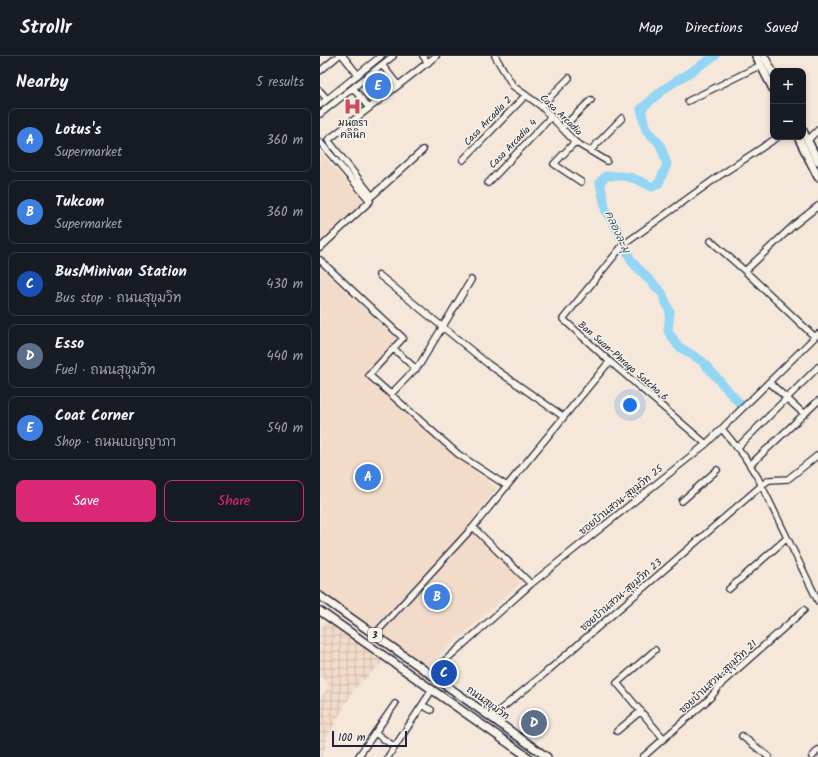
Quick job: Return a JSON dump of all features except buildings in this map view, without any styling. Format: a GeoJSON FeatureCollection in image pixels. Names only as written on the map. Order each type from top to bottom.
{"type":"FeatureCollection","features":[{"type":"Feature","properties":{"kind":"main road"},"geometry":{"type":"LineString","coordinates":[[756,56],[770,83]]}},
{"type":"Feature","properties":{"kind":"main road"},"geometry":{"type":"LineString","coordinates":[[764,56],[770,68]]}},
{"type":"Feature","properties":{"kind":"main road"},"geometry":{"type":"LineString","coordinates":[[806,136],[818,161]]}},
{"type":"Feature","properties":{"kind":"main road"},"geometry":{"type":"LineString","coordinates":[[800,140],[816,169],[818,177]]}},
{"type":"Feature","properties":{"kind":"main road","name":"ถนนสุขุมวิท"},"geometry":{"type":"LineString","coordinates":[[320,596],[547,757]]}},
{"type":"Feature","properties":{"kind":"main road","name":"ถนนสุขุมวิท"},"geometry":{"type":"LineString","coordinates":[[320,611],[528,757]]}},
{"type":"Feature","properties":{"kind":"main road"},"geometry":{"type":"LineString","coordinates":[[488,729],[493,719]]}},
{"type":"Feature","properties":{"kind":"street"},"geometry":{"type":"LineString","coordinates":[[320,71],[338,56]]}},
{"type":"Feature","properties":{"kind":"street"},"geometry":{"type":"LineString","coordinates":[[343,56],[358,75]]}},
{"type":"Feature","properties":{"kind":"street"},"geometry":{"type":"LineString","coordinates":[[320,105],[381,56]]}},
{"type":"Feature","properties":{"kind":"street"},"geometry":{"type":"LineString","coordinates":[[320,114],[393,56]]}},
{"type":"Feature","properties":{"kind":"street"},"geometry":{"type":"LineString","coordinates":[[423,56],[428,63]]}},
{"type":"Feature","properties":{"kind":"street"},"geometry":{"type":"LineString","coordinates":[[423,150],[372,196],[328,140],[436,56]]}},
{"type":"Feature","properties":{"kind":"street","name":"Casa Arcadia"},"geometry":{"type":"LineString","coordinates":[[498,57],[513,86],[541,106],[575,142],[607,161]]}},
{"type":"Feature","properties":{"kind":"street"},"geometry":{"type":"LineString","coordinates":[[382,65],[398,85]]}},
{"type":"Feature","properties":{"kind":"street"},"geometry":{"type":"LineString","coordinates":[[688,101],[761,65]]}},
{"type":"Feature","properties":{"kind":"street"},"geometry":{"type":"LineString","coordinates":[[369,66],[373,72]]}},
{"type":"Feature","properties":{"kind":"street"},"geometry":{"type":"LineString","coordinates":[[541,106],[569,78]]}},
{"type":"Feature","properties":{"kind":"street"},"geometry":{"type":"LineString","coordinates":[[353,88],[368,108]]}},
{"type":"Feature","properties":{"kind":"street"},"geometry":{"type":"LineString","coordinates":[[320,91],[327,99]]}},
{"type":"Feature","properties":{"kind":"street","name":"Casa Arcadia 2"},"geometry":{"type":"LineString","coordinates":[[463,160],[526,95]]}},
{"type":"Feature","properties":{"kind":"street"},"geometry":{"type":"LineString","coordinates":[[562,128],[591,100]]}},
{"type":"Feature","properties":{"kind":"street","name":"Casa Arcadia 4"},"geometry":{"type":"LineString","coordinates":[[488,183],[552,117]]}},
{"type":"Feature","properties":{"kind":"street"},"geometry":{"type":"LineString","coordinates":[[590,151],[622,118]]}},
{"type":"Feature","properties":{"kind":"street"},"geometry":{"type":"LineString","coordinates":[[808,140],[818,130]]}},
{"type":"Feature","properties":{"kind":"street","name":"Ban Suan-Phraya Satcha 6"},"geometry":{"type":"LineString","coordinates":[[706,444],[610,362],[563,319],[620,248],[719,176],[773,140]]}},
{"type":"Feature","properties":{"kind":"street"},"geometry":{"type":"LineString","coordinates":[[320,142],[370,201],[320,248]]}},
{"type":"Feature","properties":{"kind":"street"},"geometry":{"type":"LineString","coordinates":[[575,142],[554,164],[581,182]]}},
{"type":"Feature","properties":{"kind":"street"},"geometry":{"type":"LineString","coordinates":[[745,271],[794,224],[818,206]]}},
{"type":"Feature","properties":{"kind":"street"},"geometry":{"type":"LineString","coordinates":[[711,241],[817,335]]}},
{"type":"Feature","properties":{"kind":"street"},"geometry":{"type":"LineString","coordinates":[[320,260],[404,338],[370,375],[458,454],[507,486]]}},
{"type":"Feature","properties":{"kind":"street"},"geometry":{"type":"LineString","coordinates":[[379,275],[488,364],[564,417]]}},
{"type":"Feature","properties":{"kind":"street"},"geometry":{"type":"LineString","coordinates":[[391,394],[420,364],[471,280]]}},
{"type":"Feature","properties":{"kind":"street","name":"ซอยบ้านสวน-สุขุมวิท 25"},"geometry":{"type":"LineString","coordinates":[[430,674],[531,584],[706,444],[817,335]]}},
{"type":"Feature","properties":{"kind":"street"},"geometry":{"type":"LineString","coordinates":[[394,349],[416,369]]}},
{"type":"Feature","properties":{"kind":"street"},"geometry":{"type":"LineString","coordinates":[[375,634],[473,527],[610,362]]}},
{"type":"Feature","properties":{"kind":"street"},"geometry":{"type":"LineString","coordinates":[[737,448],[818,367]]}},
{"type":"Feature","properties":{"kind":"street"},"geometry":{"type":"LineString","coordinates":[[770,382],[804,414]]}},
{"type":"Feature","properties":{"kind":"street"},"geometry":{"type":"LineString","coordinates":[[750,465],[818,401]]}},
{"type":"Feature","properties":{"kind":"street"},"geometry":{"type":"LineString","coordinates":[[722,429],[750,465],[762,485],[818,601]]}},
{"type":"Feature","properties":{"kind":"street"},"geometry":{"type":"LineString","coordinates":[[762,485],[769,480],[788,480],[818,455]]}},
{"type":"Feature","properties":{"kind":"street"},"geometry":{"type":"LineString","coordinates":[[682,501],[717,470]]}},
{"type":"Feature","properties":{"kind":"street","name":"ซอยบ้านสวน-สุขุมวิท 23"},"geometry":{"type":"LineString","coordinates":[[493,719],[762,485]]}},
{"type":"Feature","properties":{"kind":"street"},"geometry":{"type":"LineString","coordinates":[[473,527],[531,584]]}},
{"type":"Feature","properties":{"kind":"street"},"geometry":{"type":"LineString","coordinates":[[729,589],[787,538]]}},
{"type":"Feature","properties":{"kind":"street","name":"ซอยบ้านสวน-สุขุมวิท 21"},"geometry":{"type":"LineString","coordinates":[[643,757],[710,698],[723,682],[804,610]]}},
{"type":"Feature","properties":{"kind":"street"},"geometry":{"type":"LineString","coordinates":[[655,650],[617,683],[664,739]]}},
{"type":"Feature","properties":{"kind":"street"},"geometry":{"type":"LineString","coordinates":[[388,757],[432,690]]}},
{"type":"Feature","properties":{"kind":"street"},"geometry":{"type":"LineString","coordinates":[[358,757],[395,704]]}},
{"type":"Feature","properties":{"kind":"street"},"geometry":{"type":"LineString","coordinates":[[422,705],[431,710]]}},
{"type":"Feature","properties":{"kind":"street"},"geometry":{"type":"LineString","coordinates":[[617,731],[641,711]]}},
{"type":"Feature","properties":{"kind":"street"},"geometry":{"type":"LineString","coordinates":[[375,733],[395,747]]}},
{"type":"Feature","properties":{"kind":"street"},"geometry":{"type":"LineString","coordinates":[[742,736],[769,757]]}},
{"type":"Feature","properties":{"kind":"street"},"geometry":{"type":"LineString","coordinates":[[812,757],[818,750]]}},
{"type":"Feature","properties":{"kind":"shaded area"},"geometry":{"type":"Polygon","coordinates":[[[320,152],[369,208],[320,254],[320,152]]]}},
{"type":"Feature","properties":{"kind":"shaded area"},"geometry":{"type":"Polygon","coordinates":[[[320,267],[399,341],[365,377],[497,489],[467,526],[523,581],[427,666],[320,591],[320,267]]]}},
{"type":"Feature","properties":{"kind":"shaded area"},"geometry":{"type":"Polygon","coordinates":[[[327,620],[384,661],[354,689],[328,736],[322,757],[320,757],[320,699],[329,685],[320,676],[320,630],[327,620]]]}},
{"type":"Feature","properties":{"kind":"waterway","name":"คลองละมุ"},"geometry":{"type":"LineString","coordinates":[[715,56],[664,89],[641,109],[646,130],[660,144],[667,164],[659,183],[652,187],[625,176],[606,176],[600,182],[606,212],[616,227],[632,262],[662,293],[670,312],[668,331],[678,346],[702,361],[740,404]]}},
{"type":"Feature","properties":{"kind":"place","name":"Coat Corner"},"geometry":{"type":"Point","coordinates":[378,86]}},
{"type":"Feature","properties":{"kind":"place","name":"มนตรา คลินิก"},"geometry":{"type":"Point","coordinates":[353,106]}},
{"type":"Feature","properties":{"kind":"place","name":"Lotus's"},"geometry":{"type":"Point","coordinates":[368,477]}},
{"type":"Feature","properties":{"kind":"place","name":"Tukcom"},"geometry":{"type":"Point","coordinates":[437,597]}},
{"type":"Feature","properties":{"kind":"place","name":"Bus/Minivan Station"},"geometry":{"type":"Point","coordinates":[444,673]}},
{"type":"Feature","properties":{"kind":"place","name":"Esso"},"geometry":{"type":"Point","coordinates":[534,723]}}]}
